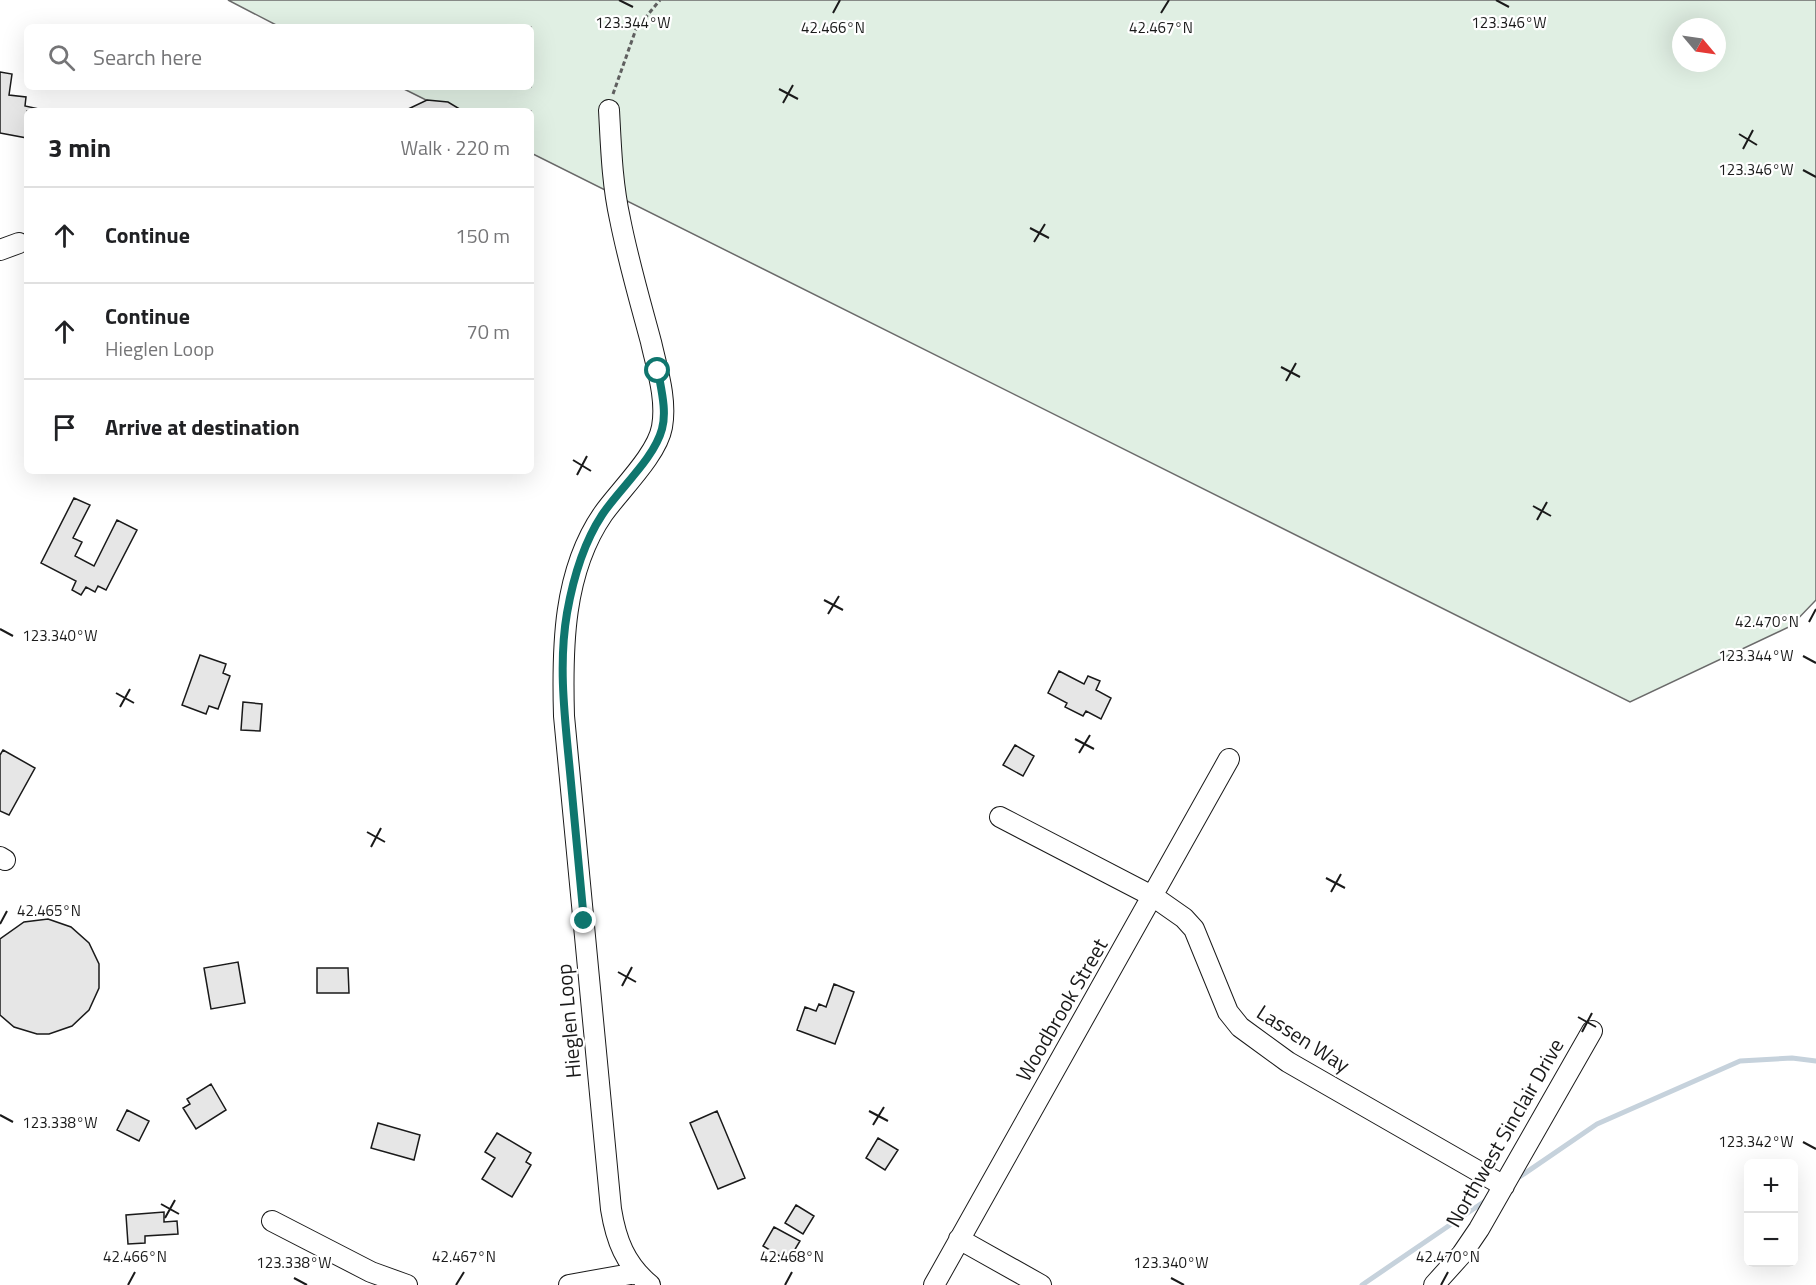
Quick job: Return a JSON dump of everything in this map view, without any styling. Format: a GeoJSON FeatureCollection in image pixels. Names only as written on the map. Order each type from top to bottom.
{"type":"FeatureCollection","features":[{"type":"Feature","properties":{"kind":"street","name":"Hieglen Loop"},"geometry":{"type":"LineString","coordinates":[[609,110],[619,218],[658,371],[663,403],[662,429],[654,447],[603,515],[588,541],[577,570],[567,614],[562,656],[567,742],[611,1209],[619,1245],[643,1279]]}},
{"type":"Feature","properties":{"kind":"street"},"geometry":{"type":"LineString","coordinates":[[0,250],[19,243]]}},
{"type":"Feature","properties":{"kind":"street","name":"Woodbrook Street"},"geometry":{"type":"LineString","coordinates":[[934,1285],[1154,897],[1229,759]]}},
{"type":"Feature","properties":{"kind":"street","name":"Lassen Way"},"geometry":{"type":"LineString","coordinates":[[1000,817],[1154,897],[1184,918],[1194,929],[1218,993],[1240,1027],[1288,1062],[1504,1186]]}},
{"type":"Feature","properties":{"kind":"street","name":"Northwest Sinclair Drive"},"geometry":{"type":"LineString","coordinates":[[1434,1285],[1462,1254],[1504,1186],[1592,1031]]}},
{"type":"Feature","properties":{"kind":"street"},"geometry":{"type":"LineString","coordinates":[[272,1221],[371,1272],[407,1285]]}},
{"type":"Feature","properties":{"kind":"street"},"geometry":{"type":"LineString","coordinates":[[959,1239],[1041,1285]]}},
{"type":"Feature","properties":{"kind":"street"},"geometry":{"type":"LineString","coordinates":[[569,1285],[643,1279]]}},
{"type":"Feature","properties":{"kind":"path"},"geometry":{"type":"LineString","coordinates":[[609,110],[624,58],[636,29],[660,0]]}},
{"type":"Feature","properties":{"kind":"green space"},"geometry":{"type":"Polygon","coordinates":[[[228,0],[1816,0],[1816,600],[1791,626],[1630,702],[534,154],[534,108],[442,108],[406,90],[534,90],[534,24],[274,24],[228,0]]]}},
{"type":"Feature","properties":{"kind":"building"},"geometry":{"type":"Polygon","coordinates":[[[0,72],[12,74],[9,95],[26,97],[25,106],[34,108],[24,108],[24,137],[0,133],[0,72]]]}},
{"type":"Feature","properties":{"kind":"building"},"geometry":{"type":"Polygon","coordinates":[[[427,100],[448,102],[458,108],[410,108],[427,100]]]}},
{"type":"Feature","properties":{"kind":"building"},"geometry":{"type":"Polygon","coordinates":[[[74,498],[90,505],[73,538],[82,542],[75,556],[94,566],[117,520],[137,530],[106,590],[98,586],[95,592],[86,587],[81,595],[72,590],[76,581],[41,563],[74,498]]]}},
{"type":"Feature","properties":{"kind":"building"},"geometry":{"type":"Polygon","coordinates":[[[200,655],[226,664],[223,673],[230,676],[218,709],[209,706],[206,714],[182,705],[200,655]]]}},
{"type":"Feature","properties":{"kind":"building"},"geometry":{"type":"Polygon","coordinates":[[[1059,671],[1084,684],[1088,676],[1100,681],[1096,690],[1111,698],[1101,719],[1086,711],[1083,716],[1065,707],[1067,703],[1048,693],[1059,671]]]}},
{"type":"Feature","properties":{"kind":"building"},"geometry":{"type":"Polygon","coordinates":[[[243,702],[262,704],[260,731],[241,730],[243,702]]]}},
{"type":"Feature","properties":{"kind":"building"},"geometry":{"type":"Polygon","coordinates":[[[1015,745],[1034,756],[1023,776],[1003,765],[1015,745]]]}},
{"type":"Feature","properties":{"kind":"building"},"geometry":{"type":"Polygon","coordinates":[[[3,750],[35,768],[9,815],[0,811],[0,755],[3,750]]]}},
{"type":"Feature","properties":{"kind":"building"},"geometry":{"type":"Polygon","coordinates":[[[48,919],[71,927],[89,943],[99,964],[99,988],[89,1010],[72,1026],[49,1034],[37,1034],[14,1027],[0,1015],[0,939],[24,922],[48,919]]]}},
{"type":"Feature","properties":{"kind":"building"},"geometry":{"type":"Polygon","coordinates":[[[238,962],[245,1003],[211,1009],[204,968],[238,962]]]}},
{"type":"Feature","properties":{"kind":"building"},"geometry":{"type":"Polygon","coordinates":[[[317,968],[348,968],[349,993],[317,993],[317,968]]]}},
{"type":"Feature","properties":{"kind":"building"},"geometry":{"type":"Polygon","coordinates":[[[834,984],[854,992],[835,1044],[797,1030],[805,1007],[816,1011],[819,1004],[826,1007],[834,984]]]}},
{"type":"Feature","properties":{"kind":"building"},"geometry":{"type":"Polygon","coordinates":[[[211,1084],[226,1110],[196,1129],[183,1108],[190,1104],[187,1099],[211,1084]]]}},
{"type":"Feature","properties":{"kind":"building"},"geometry":{"type":"Polygon","coordinates":[[[127,1110],[149,1121],[139,1141],[117,1130],[127,1110]]]}},
{"type":"Feature","properties":{"kind":"building"},"geometry":{"type":"Polygon","coordinates":[[[717,1111],[745,1178],[718,1189],[690,1123],[717,1111]]]}},
{"type":"Feature","properties":{"kind":"building"},"geometry":{"type":"Polygon","coordinates":[[[378,1123],[420,1135],[414,1160],[371,1148],[378,1123]]]}},
{"type":"Feature","properties":{"kind":"building"},"geometry":{"type":"Polygon","coordinates":[[[497,1133],[531,1153],[526,1162],[531,1165],[512,1197],[482,1179],[495,1158],[485,1152],[497,1133]]]}},
{"type":"Feature","properties":{"kind":"building"},"geometry":{"type":"Polygon","coordinates":[[[878,1138],[898,1150],[885,1170],[866,1158],[878,1138]]]}},
{"type":"Feature","properties":{"kind":"building"},"geometry":{"type":"Polygon","coordinates":[[[796,1205],[814,1216],[803,1234],[785,1223],[796,1205]]]}},
{"type":"Feature","properties":{"kind":"building"},"geometry":{"type":"Polygon","coordinates":[[[164,1212],[164,1222],[177,1221],[178,1234],[145,1236],[145,1243],[128,1244],[126,1215],[164,1212]]]}},
{"type":"Feature","properties":{"kind":"building"},"geometry":{"type":"Polygon","coordinates":[[[774,1227],[800,1241],[788,1261],[763,1246],[774,1227]]]}},
{"type":"Feature","properties":{"kind":"waterway"},"geometry":{"type":"LineString","coordinates":[[1515,1180],[1597,1124],[1740,1061],[1792,1058],[1816,1061]]}},
{"type":"Feature","properties":{"kind":"waterway"},"geometry":{"type":"LineString","coordinates":[[1362,1285],[1488,1199]]}},
{"type":"Feature","properties":{"kind":"route"},"geometry":{"type":"LineString","coordinates":[[584,921],[564,716],[562,656],[567,614],[577,570],[588,541],[603,515],[654,447],[662,429],[663,403],[658,371]]}}]}
